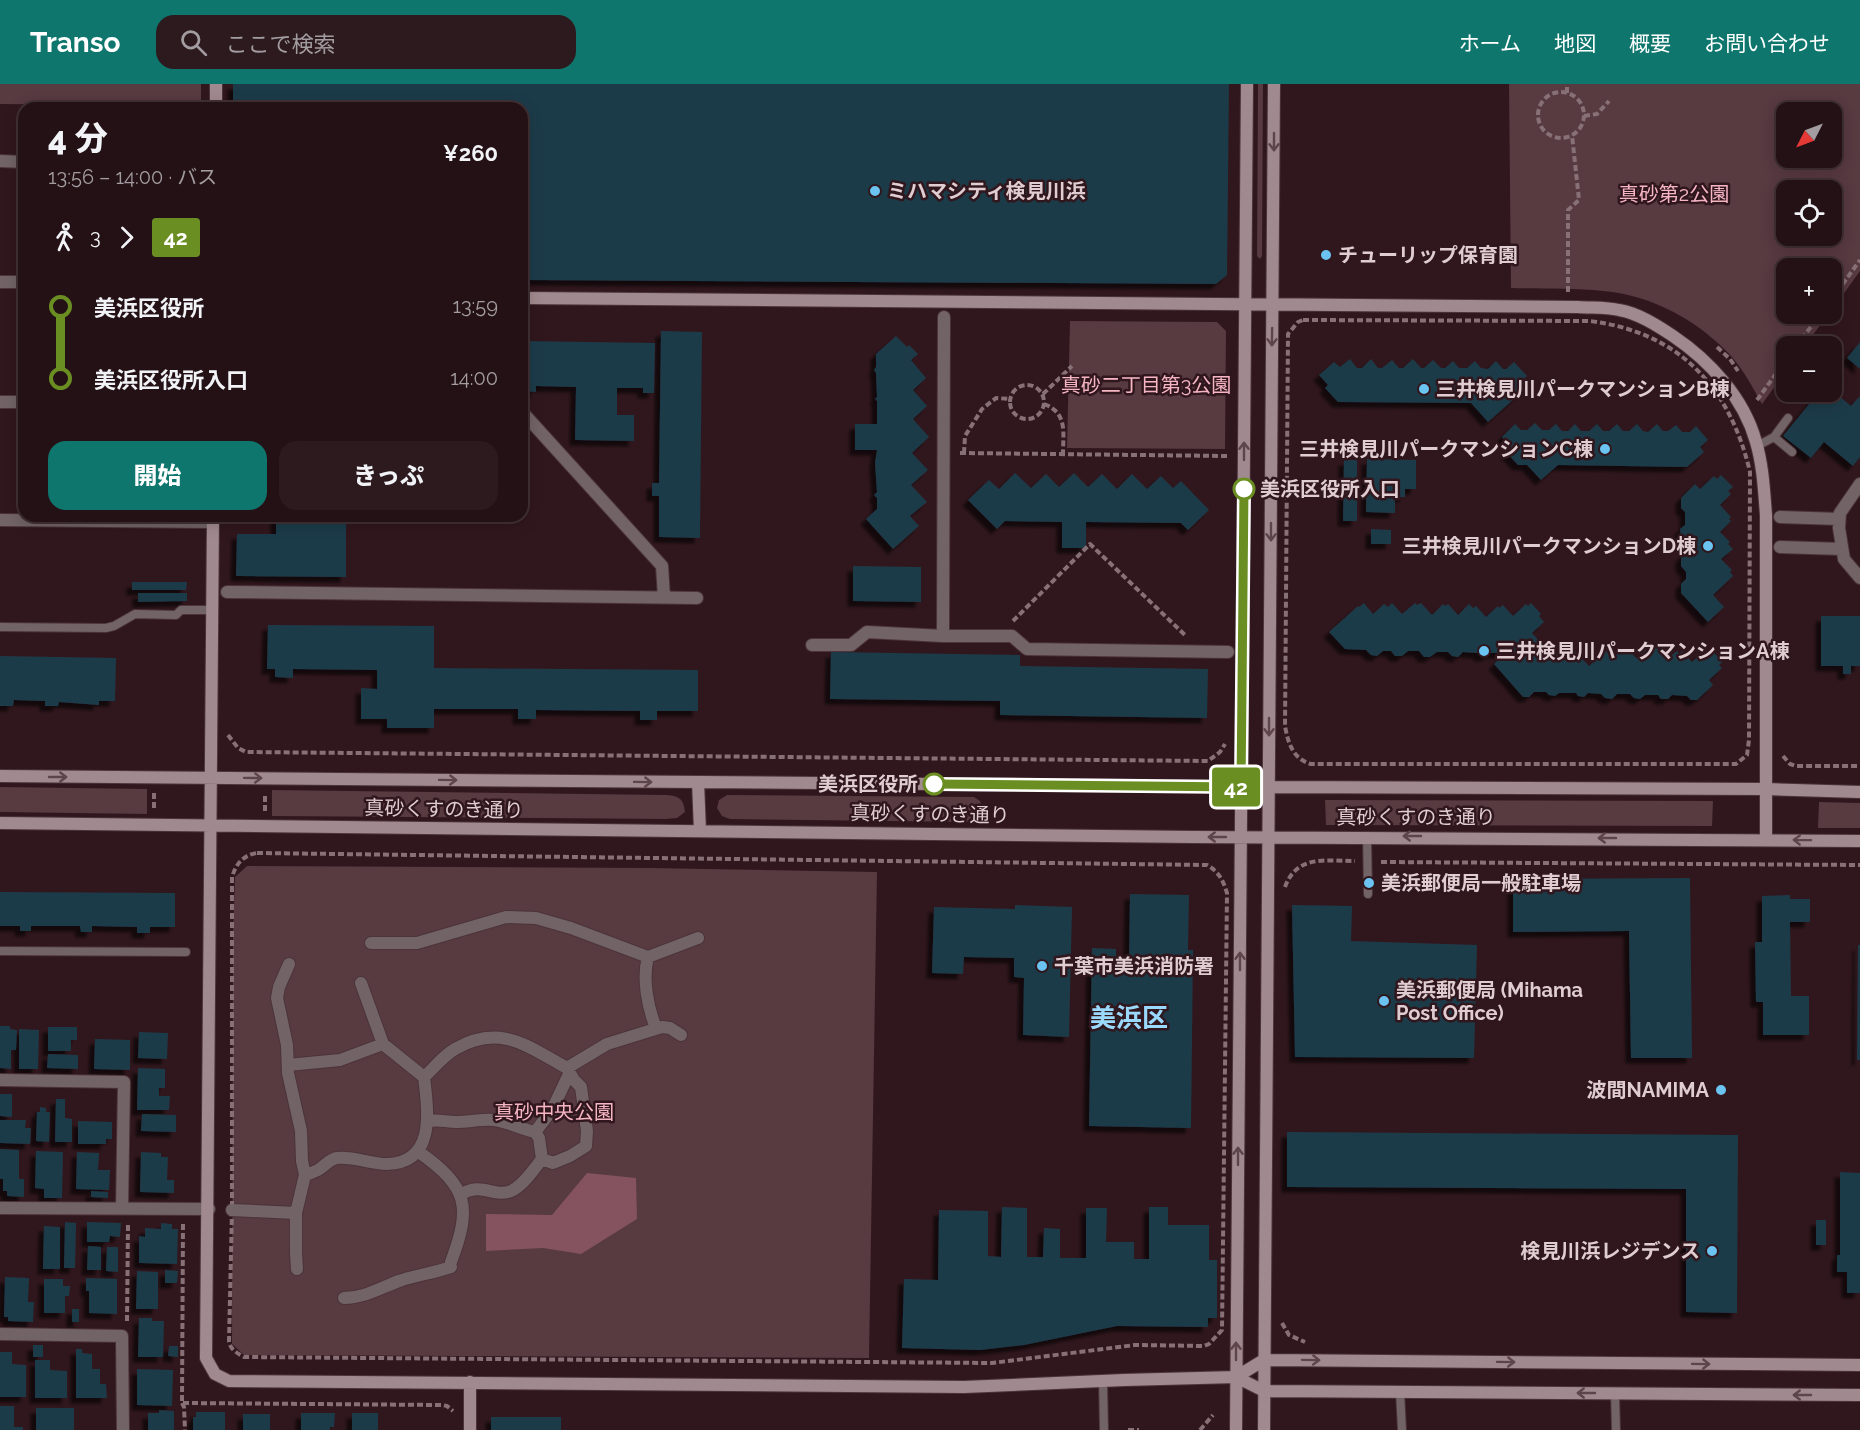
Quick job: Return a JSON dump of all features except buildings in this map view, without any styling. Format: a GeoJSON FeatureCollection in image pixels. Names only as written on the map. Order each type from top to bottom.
{"type":"FeatureCollection","features":[{"type":"Feature","properties":{"kind":"street"},"geometry":{"type":"LineString","coordinates":[[216,84],[216,102]]}},
{"type":"Feature","properties":{"kind":"street"},"geometry":{"type":"LineString","coordinates":[[1236,1430],[1247,84]]}},
{"type":"Feature","properties":{"kind":"street"},"geometry":{"type":"LineString","coordinates":[[1264,1430],[1274,84]]}},
{"type":"Feature","properties":{"kind":"street"},"geometry":{"type":"LineString","coordinates":[[0,161],[18,162]]}},
{"type":"Feature","properties":{"kind":"street"},"geometry":{"type":"LineString","coordinates":[[0,282],[18,282]]}},
{"type":"Feature","properties":{"kind":"street"},"geometry":{"type":"LineString","coordinates":[[528,298],[1578,307],[1621,310],[1657,325],[1694,350],[1726,383],[1742,410],[1757,446],[1763,472],[1766,515],[1766,839]]}},
{"type":"Feature","properties":{"kind":"street"},"geometry":{"type":"LineString","coordinates":[[943,636],[944,317]]}},
{"type":"Feature","properties":{"kind":"street"},"geometry":{"type":"LineString","coordinates":[[0,402],[18,402]]}},
{"type":"Feature","properties":{"kind":"street"},"geometry":{"type":"LineString","coordinates":[[528,418],[662,566],[664,597]]}},
{"type":"Feature","properties":{"kind":"street"},"geometry":{"type":"LineString","coordinates":[[1860,484],[1840,513],[1839,519],[1844,559],[1860,578]]}},
{"type":"Feature","properties":{"kind":"street"},"geometry":{"type":"LineString","coordinates":[[1780,517],[1839,519]]}},
{"type":"Feature","properties":{"kind":"street"},"geometry":{"type":"LineString","coordinates":[[0,520],[18,520]]}},
{"type":"Feature","properties":{"kind":"street"},"geometry":{"type":"LineString","coordinates":[[213,522],[206,1358],[215,1374],[229,1381],[964,1387],[1236,1377],[1264,1390],[1860,1395]]}},
{"type":"Feature","properties":{"kind":"street"},"geometry":{"type":"LineString","coordinates":[[1780,547],[1842,549]]}},
{"type":"Feature","properties":{"kind":"street"},"geometry":{"type":"LineString","coordinates":[[227,592],[697,598]]}},
{"type":"Feature","properties":{"kind":"street"},"geometry":{"type":"LineString","coordinates":[[812,645],[851,645],[867,633],[1012,636],[1027,649],[1228,652]]}},
{"type":"Feature","properties":{"kind":"street","name":"真砂くすのき通り"},"geometry":{"type":"LineString","coordinates":[[0,776],[1241,787],[1766,789],[1860,792]]}},
{"type":"Feature","properties":{"kind":"street"},"geometry":{"type":"LineString","coordinates":[[698,782],[700,831]]}},
{"type":"Feature","properties":{"kind":"street","name":"真砂くすのき通り"},"geometry":{"type":"LineString","coordinates":[[0,823],[1860,841]]}},
{"type":"Feature","properties":{"kind":"street"},"geometry":{"type":"LineString","coordinates":[[371,943],[417,943],[506,917],[536,918],[571,928],[648,957],[698,938]]}},
{"type":"Feature","properties":{"kind":"street"},"geometry":{"type":"LineString","coordinates":[[648,957],[647,991],[656,1028]]}},
{"type":"Feature","properties":{"kind":"street"},"geometry":{"type":"LineString","coordinates":[[289,964],[277,998],[287,1045],[288,1073],[301,1131],[305,1175],[296,1213],[297,1269]]}},
{"type":"Feature","properties":{"kind":"street"},"geometry":{"type":"LineString","coordinates":[[305,1175],[320,1170],[333,1158],[352,1158],[388,1164],[407,1159],[418,1152],[428,1121],[424,1077],[383,1044],[361,983]]}},
{"type":"Feature","properties":{"kind":"street"},"geometry":{"type":"LineString","coordinates":[[535,1132],[552,1110],[568,1071],[607,1044],[662,1027],[670,1028],[681,1035]]}},
{"type":"Feature","properties":{"kind":"street"},"geometry":{"type":"LineString","coordinates":[[424,1077],[454,1049],[473,1041],[496,1036],[514,1040],[568,1071],[581,1087],[587,1131],[586,1146],[553,1163],[542,1159]]}},
{"type":"Feature","properties":{"kind":"street"},"geometry":{"type":"LineString","coordinates":[[288,1065],[340,1060],[383,1044]]}},
{"type":"Feature","properties":{"kind":"street"},"geometry":{"type":"LineString","coordinates":[[0,1080],[124,1082],[122,1209]]}},
{"type":"Feature","properties":{"kind":"street"},"geometry":{"type":"LineString","coordinates":[[428,1121],[436,1119],[455,1122],[494,1120],[513,1124],[535,1132],[539,1138],[542,1159]]}},
{"type":"Feature","properties":{"kind":"street"},"geometry":{"type":"LineString","coordinates":[[344,1298],[355,1298],[378,1291],[451,1264],[462,1233],[463,1201],[454,1184],[418,1152]]}},
{"type":"Feature","properties":{"kind":"street"},"geometry":{"type":"LineString","coordinates":[[460,1195],[468,1189],[477,1188],[503,1193],[513,1190],[542,1159]]}},
{"type":"Feature","properties":{"kind":"street"},"geometry":{"type":"LineString","coordinates":[[0,1208],[208,1209]]}},
{"type":"Feature","properties":{"kind":"street"},"geometry":{"type":"LineString","coordinates":[[232,1210],[296,1213]]}},
{"type":"Feature","properties":{"kind":"street"},"geometry":{"type":"LineString","coordinates":[[0,1334],[122,1336],[123,1430]]}},
{"type":"Feature","properties":{"kind":"street"},"geometry":{"type":"LineString","coordinates":[[1236,1377],[1264,1360],[1860,1365]]}},
{"type":"Feature","properties":{"kind":"street"},"geometry":{"type":"LineString","coordinates":[[470,1382],[470,1430]]}},
{"type":"Feature","properties":{"kind":"lane"},"geometry":{"type":"LineString","coordinates":[[1757,446],[1774,437],[1788,418]]}},
{"type":"Feature","properties":{"kind":"lane"},"geometry":{"type":"LineString","coordinates":[[1774,437],[1792,452]]}},
{"type":"Feature","properties":{"kind":"lane"},"geometry":{"type":"LineString","coordinates":[[0,627],[106,628],[135,614],[176,615],[181,610],[213,610]]}},
{"type":"Feature","properties":{"kind":"lane"},"geometry":{"type":"LineString","coordinates":[[1367,836],[1368,894]]}},
{"type":"Feature","properties":{"kind":"lane"},"geometry":{"type":"LineString","coordinates":[[0,951],[186,952]]}},
{"type":"Feature","properties":{"kind":"lane"},"geometry":{"type":"LineString","coordinates":[[1103,1381],[1104,1430]]}},
{"type":"Feature","properties":{"kind":"lane"},"geometry":{"type":"LineString","coordinates":[[1400,1392],[1402,1430]]}},
{"type":"Feature","properties":{"kind":"lane"},"geometry":{"type":"LineString","coordinates":[[1615,1393],[1616,1430]]}},
{"type":"Feature","properties":{"kind":"path"},"geometry":{"type":"LineString","coordinates":[[1567,84],[1567,93]]}},
{"type":"Feature","properties":{"kind":"path"},"geometry":{"type":"LineString","coordinates":[[1556,93],[1567,93],[1581,104],[1584,116],[1582,125],[1572,135],[1557,138],[1550,135],[1540,123],[1538,115],[1539,108],[1549,96],[1556,93]]}},
{"type":"Feature","properties":{"kind":"path"},"geometry":{"type":"LineString","coordinates":[[1584,116],[1597,114],[1609,101]]}},
{"type":"Feature","properties":{"kind":"path"},"geometry":{"type":"LineString","coordinates":[[1568,292],[1568,210],[1579,200],[1572,135]]}},
{"type":"Feature","properties":{"kind":"path"},"geometry":{"type":"LineString","coordinates":[[1842,285],[1860,260]]}},
{"type":"Feature","properties":{"kind":"path"},"geometry":{"type":"LineString","coordinates":[[1314,320],[1590,321],[1605,323],[1628,329],[1663,344],[1683,358],[1715,391],[1740,436],[1750,472],[1749,747],[1747,755],[1742,760],[1736,764],[1311,764],[1296,756],[1291,748],[1285,726],[1288,334],[1298,322],[1314,320]]}},
{"type":"Feature","properties":{"kind":"path"},"geometry":{"type":"LineString","coordinates":[[1804,336],[1813,324]]}},
{"type":"Feature","properties":{"kind":"path"},"geometry":{"type":"LineString","coordinates":[[1042,394],[1072,366]]}},
{"type":"Feature","properties":{"kind":"path"},"geometry":{"type":"LineString","coordinates":[[1756,400],[1776,373]]}},
{"type":"Feature","properties":{"kind":"path"},"geometry":{"type":"LineString","coordinates":[[1024,385],[1035,387],[1042,394],[1044,404],[1042,412],[1027,420],[1015,416],[1010,399],[1015,390],[1024,385]]}},
{"type":"Feature","properties":{"kind":"path"},"geometry":{"type":"LineString","coordinates":[[964,453],[965,436],[988,402],[996,398],[1010,399]]}},
{"type":"Feature","properties":{"kind":"path"},"geometry":{"type":"LineString","coordinates":[[1044,404],[1054,408],[1060,414],[1063,454]]}},
{"type":"Feature","properties":{"kind":"path"},"geometry":{"type":"LineString","coordinates":[[1229,445],[1229,466]]}},
{"type":"Feature","properties":{"kind":"path"},"geometry":{"type":"LineString","coordinates":[[943,453],[1229,456]]}},
{"type":"Feature","properties":{"kind":"path"},"geometry":{"type":"LineString","coordinates":[[1012,636],[1012,622],[1090,544],[1188,638]]}},
{"type":"Feature","properties":{"kind":"path"},"geometry":{"type":"LineString","coordinates":[[230,740],[246,752],[1208,761],[1220,752],[1225,745],[1226,738]]}},
{"type":"Feature","properties":{"kind":"path"},"geometry":{"type":"LineString","coordinates":[[1780,747],[1785,759],[1796,766],[1860,766]]}},
{"type":"Feature","properties":{"kind":"path"},"geometry":{"type":"LineString","coordinates":[[154,787],[154,812]]}},
{"type":"Feature","properties":{"kind":"path"},"geometry":{"type":"LineString","coordinates":[[265,789],[265,815]]}},
{"type":"Feature","properties":{"kind":"path"},"geometry":{"type":"LineString","coordinates":[[257,853],[1207,865],[1215,870],[1223,880],[1227,897],[1223,1326],[1209,1344],[1204,1346],[1135,1345],[992,1363],[244,1357],[234,1351],[229,1342],[232,1210],[232,877],[239,863],[248,855],[257,853]]}},
{"type":"Feature","properties":{"kind":"path"},"geometry":{"type":"LineString","coordinates":[[1284,892],[1292,874],[1310,861],[1860,866]]}},
{"type":"Feature","properties":{"kind":"path"},"geometry":{"type":"LineString","coordinates":[[122,1209],[128,1220],[127,1324],[122,1336]]}},
{"type":"Feature","properties":{"kind":"path"},"geometry":{"type":"LineString","coordinates":[[1281,1316],[1289,1335],[1297,1341],[1305,1342]]}},
{"type":"Feature","properties":{"kind":"path"},"geometry":{"type":"LineString","coordinates":[[182,1403],[184,1430]]}},
{"type":"Feature","properties":{"kind":"path"},"geometry":{"type":"LineString","coordinates":[[1200,1430],[1213,1415]]}},
{"type":"Feature","properties":{"kind":"path"},"geometry":{"type":"LineString","coordinates":[[1128,1430],[1139,1430]]}},
{"type":"Feature","properties":{"kind":"green space"},"geometry":{"type":"Polygon","coordinates":[[[0,84],[201,84],[201,102],[18,102],[18,104],[0,104],[0,84]]]}},
{"type":"Feature","properties":{"kind":"green space"},"geometry":{"type":"Polygon","coordinates":[[[1258,84],[1263,84],[1262,256],[1260,259],[1257,256],[1258,84]]]}},
{"type":"Feature","properties":{"kind":"green space","name":"真砂第2公園"},"geometry":{"type":"Polygon","coordinates":[[[1509,84],[1860,84],[1860,271],[1842,296],[1842,258],[1776,258],[1776,324],[1821,324],[1812,336],[1776,336],[1776,385],[1762,404],[1732,357],[1690,321],[1657,304],[1639,298],[1603,291],[1511,288],[1509,84]]]}},
{"type":"Feature","properties":{"kind":"green space","name":"真砂二丁目第3公園"},"geometry":{"type":"Polygon","coordinates":[[[1070,321],[1217,322],[1226,331],[1225,449],[1067,448],[1070,321]]]}},
{"type":"Feature","properties":{"kind":"green space"},"geometry":{"type":"Polygon","coordinates":[[[0,787],[147,789],[147,814],[0,812],[0,787]]]}},
{"type":"Feature","properties":{"kind":"green space"},"geometry":{"type":"Polygon","coordinates":[[[272,790],[667,795],[680,799],[685,812],[677,818],[666,819],[272,816],[272,790]]]}},
{"type":"Feature","properties":{"kind":"green space"},"geometry":{"type":"Polygon","coordinates":[[[727,795],[974,797],[980,801],[984,810],[981,818],[974,822],[730,819],[722,816],[717,808],[719,800],[727,795]]]}},
{"type":"Feature","properties":{"kind":"green space"},"geometry":{"type":"Polygon","coordinates":[[[1325,800],[1713,801],[1712,826],[1326,825],[1325,800]]]}},
{"type":"Feature","properties":{"kind":"green space"},"geometry":{"type":"Polygon","coordinates":[[[1819,802],[1860,803],[1860,828],[1818,828],[1819,802]]]}},
{"type":"Feature","properties":{"kind":"green space","name":"真砂中央公園"},"geometry":{"type":"Polygon","coordinates":[[[247,866],[651,868],[877,872],[869,1358],[244,1355],[232,1344],[233,934],[235,877],[247,866]]]}},
{"type":"Feature","properties":{"kind":"shaded area"},"geometry":{"type":"Polygon","coordinates":[[[587,1173],[636,1178],[637,1219],[581,1254],[543,1248],[486,1251],[486,1214],[552,1215],[587,1173]]]}},
{"type":"Feature","properties":{"kind":"bus line","name":"42"},"geometry":{"type":"LineString","coordinates":[[934,784],[1241,787],[1244,489]]}},
{"type":"Feature","properties":{"kind":"place","name":"ミハマシティ検見川浜"},"geometry":{"type":"Point","coordinates":[875,191]}},
{"type":"Feature","properties":{"kind":"place","name":"チューリップ保育園"},"geometry":{"type":"Point","coordinates":[1326,255]}},
{"type":"Feature","properties":{"kind":"place","name":"三井検見川パークマンションB棟"},"geometry":{"type":"Point","coordinates":[1424,389]}},
{"type":"Feature","properties":{"kind":"place","name":"三井検見川パークマンションC棟"},"geometry":{"type":"Point","coordinates":[1605,449]}},
{"type":"Feature","properties":{"kind":"place","name":"美浜区役所入口"},"geometry":{"type":"Point","coordinates":[1244,489]}},
{"type":"Feature","properties":{"kind":"place","name":"三井検見川パークマンションD棟"},"geometry":{"type":"Point","coordinates":[1708,546]}},
{"type":"Feature","properties":{"kind":"place","name":"三井検見川パークマンションA棟"},"geometry":{"type":"Point","coordinates":[1484,651]}},
{"type":"Feature","properties":{"kind":"place","name":"美浜区役所"},"geometry":{"type":"Point","coordinates":[934,784]}},
{"type":"Feature","properties":{"kind":"place","name":"美浜郵便局一般駐車場"},"geometry":{"type":"Point","coordinates":[1369,883]}},
{"type":"Feature","properties":{"kind":"place","name":"千葉市美浜消防署"},"geometry":{"type":"Point","coordinates":[1042,966]}},
{"type":"Feature","properties":{"kind":"place","name":"美浜郵便局 (Mihama Post Office)"},"geometry":{"type":"Point","coordinates":[1384,1001]}},
{"type":"Feature","properties":{"kind":"place","name":"波間NAMIMA"},"geometry":{"type":"Point","coordinates":[1721,1090]}},
{"type":"Feature","properties":{"kind":"place","name":"検見川浜レジデンス"},"geometry":{"type":"Point","coordinates":[1712,1251]}},
{"type":"Feature","properties":{"kind":"district","name":"美浜区"},"geometry":{"type":"Point","coordinates":[1129,1018]}}]}
